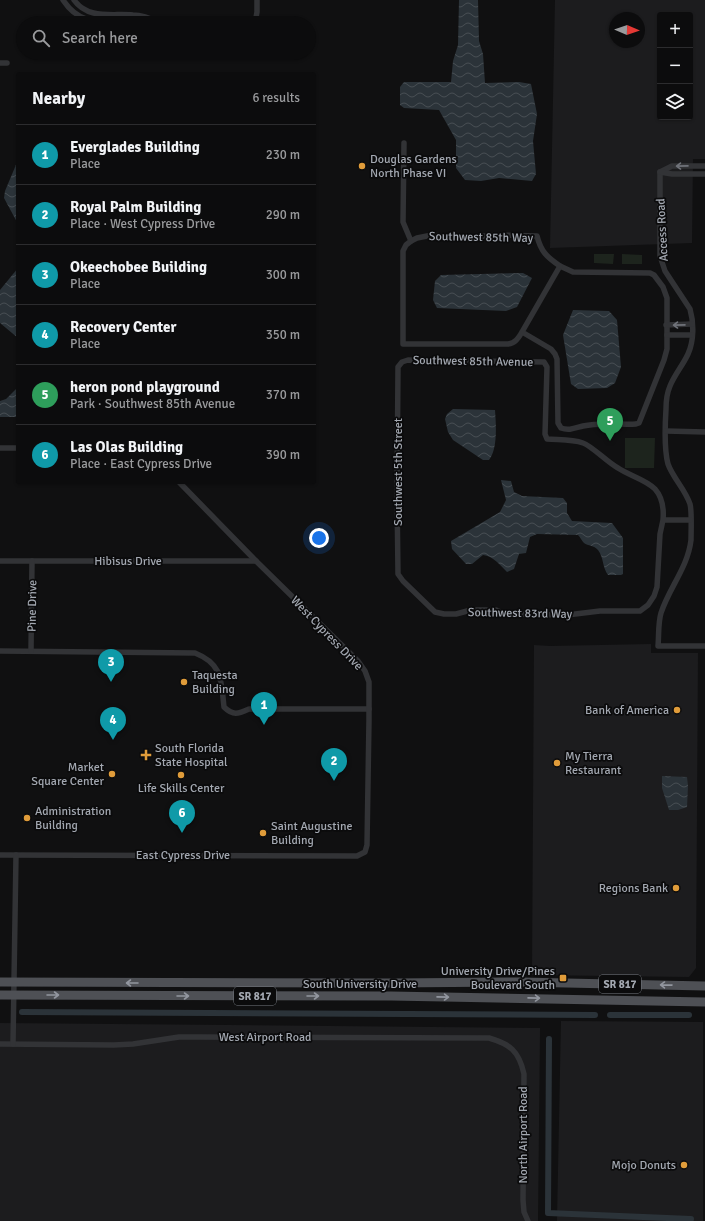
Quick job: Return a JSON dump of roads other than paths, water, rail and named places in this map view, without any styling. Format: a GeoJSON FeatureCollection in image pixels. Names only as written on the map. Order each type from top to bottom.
{"type":"FeatureCollection","features":[{"type":"Feature","properties":{"kind":"main road","name":"South University Drive"},"geometry":{"type":"LineString","coordinates":[[0,982],[520,982],[705,986]]}},
{"type":"Feature","properties":{"kind":"main road","name":"South University Drive"},"geometry":{"type":"LineString","coordinates":[[0,995],[391,996],[705,1002]]}},
{"type":"Feature","properties":{"kind":"street"},"geometry":{"type":"LineString","coordinates":[[64,0],[74,13],[80,16]]}},
{"type":"Feature","properties":{"kind":"street"},"geometry":{"type":"LineString","coordinates":[[74,0],[79,6],[90,12],[103,15],[140,16]]}},
{"type":"Feature","properties":{"kind":"street"},"geometry":{"type":"LineString","coordinates":[[256,16],[257,0]]}},
{"type":"Feature","properties":{"kind":"street"},"geometry":{"type":"LineString","coordinates":[[88,16],[90,12]]}},
{"type":"Feature","properties":{"kind":"street"},"geometry":{"type":"LineString","coordinates":[[0,63],[7,63]]}},
{"type":"Feature","properties":{"kind":"street"},"geometry":{"type":"LineString","coordinates":[[404,143],[403,222],[411,241],[406,245],[403,252],[403,344],[513,343],[522,332],[560,266],[573,272],[650,273],[654,275],[663,286],[667,298],[667,335],[692,335]]}},
{"type":"Feature","properties":{"kind":"street"},"geometry":{"type":"LineString","coordinates":[[660,172],[672,166],[705,166]]}},
{"type":"Feature","properties":{"kind":"street"},"geometry":{"type":"LineString","coordinates":[[660,172],[672,174],[705,174]]}},
{"type":"Feature","properties":{"kind":"street","name":"Access Road"},"geometry":{"type":"LineString","coordinates":[[660,172],[660,256],[664,271],[690,309],[692,335],[688,354],[670,385],[667,395],[666,431],[668,462],[672,473],[690,503],[691,540],[688,555],[661,613],[659,621],[658,646],[705,646]]}},
{"type":"Feature","properties":{"kind":"street","name":"Southwest 85th Way"},"geometry":{"type":"LineString","coordinates":[[411,241],[417,238],[432,235],[470,239],[496,235],[537,236],[539,244],[548,258],[560,266]]}},
{"type":"Feature","properties":{"kind":"street"},"geometry":{"type":"LineString","coordinates":[[666,325],[692,324]]}},
{"type":"Feature","properties":{"kind":"street","name":"Southwest 85th Avenue"},"geometry":{"type":"LineString","coordinates":[[522,332],[550,349],[555,354],[558,423],[561,428],[569,430],[584,426],[639,423],[664,360],[667,349],[667,335]]}},
{"type":"Feature","properties":{"kind":"street","name":"Southwest 85th Avenue"},"geometry":{"type":"LineString","coordinates":[[402,362],[408,360],[544,362],[547,367],[545,434],[547,439],[571,440],[585,444],[616,468],[651,485],[659,495],[664,508],[663,520]]}},
{"type":"Feature","properties":{"kind":"street","name":"Southwest 5th Street"},"geometry":{"type":"LineString","coordinates":[[402,362],[398,368],[397,494],[398,574],[403,581]]}},
{"type":"Feature","properties":{"kind":"street"},"geometry":{"type":"LineString","coordinates":[[666,431],[705,432]]}},
{"type":"Feature","properties":{"kind":"street"},"geometry":{"type":"LineString","coordinates":[[0,448],[16,448]]}},
{"type":"Feature","properties":{"kind":"street","name":"West Cypress Drive"},"geometry":{"type":"LineString","coordinates":[[181,484],[256,561],[358,661],[365,670],[369,682],[367,845],[365,852]]}},
{"type":"Feature","properties":{"kind":"street"},"geometry":{"type":"LineString","coordinates":[[663,520],[690,520]]}},
{"type":"Feature","properties":{"kind":"street","name":"Southwest 83rd Way"},"geometry":{"type":"LineString","coordinates":[[403,581],[435,612],[444,614],[456,614],[471,610],[496,610],[505,614],[568,615],[600,611],[640,611],[648,605],[654,596],[657,587],[660,534],[663,520]]}},
{"type":"Feature","properties":{"kind":"street","name":"Hibisus Drive"},"geometry":{"type":"LineString","coordinates":[[0,561],[256,561]]}},
{"type":"Feature","properties":{"kind":"street","name":"Pine Drive"},"geometry":{"type":"LineString","coordinates":[[31,652],[32,561]]}},
{"type":"Feature","properties":{"kind":"street"},"geometry":{"type":"LineString","coordinates":[[0,651],[195,653],[203,656],[213,664],[220,674],[223,687],[224,707],[228,711],[234,713],[242,713],[249,709],[369,709]]}},
{"type":"Feature","properties":{"kind":"street","name":"East Cypress Drive"},"geometry":{"type":"LineString","coordinates":[[0,855],[357,856],[365,852]]}},
{"type":"Feature","properties":{"kind":"street"},"geometry":{"type":"LineString","coordinates":[[13,1044],[16,855]]}},
{"type":"Feature","properties":{"kind":"street","name":"West Airport Road"},"geometry":{"type":"LineString","coordinates":[[0,1044],[114,1045],[133,1044],[179,1037],[489,1038],[501,1042],[514,1051]]}},
{"type":"Feature","properties":{"kind":"street","name":"North Airport Road"},"geometry":{"type":"LineString","coordinates":[[514,1051],[522,1064],[524,1074],[523,1200],[524,1212],[528,1221]]}},
{"type":"Feature","properties":{"kind":"water"},"geometry":{"type":"Polygon","coordinates":[[[459,0],[478,0],[479,41],[483,54],[485,83],[519,82],[531,84],[537,114],[533,141],[536,174],[532,181],[499,178],[481,181],[465,180],[456,168],[456,140],[439,110],[404,108],[400,105],[400,87],[404,82],[451,82],[453,61],[458,45],[459,0]]]}},
{"type":"Feature","properties":{"kind":"water"},"geometry":{"type":"Polygon","coordinates":[[[16,165],[16,220],[4,198],[5,191],[16,165]]]}},
{"type":"Feature","properties":{"kind":"water"},"geometry":{"type":"Polygon","coordinates":[[[16,270],[16,336],[0,323],[0,290],[16,270]]]}},
{"type":"Feature","properties":{"kind":"water"},"geometry":{"type":"Polygon","coordinates":[[[523,273],[532,278],[517,307],[506,311],[437,308],[433,300],[435,281],[441,275],[523,273]]]}},
{"type":"Feature","properties":{"kind":"water"},"geometry":{"type":"Polygon","coordinates":[[[573,310],[609,311],[617,320],[621,367],[615,383],[607,388],[578,389],[571,384],[563,335],[573,310]]]}},
{"type":"Feature","properties":{"kind":"water"},"geometry":{"type":"Polygon","coordinates":[[[16,389],[16,417],[0,417],[0,401],[6,399],[16,389]]]}},
{"type":"Feature","properties":{"kind":"water"},"geometry":{"type":"Polygon","coordinates":[[[453,409],[495,410],[495,443],[494,450],[489,460],[483,460],[453,440],[448,432],[445,419],[447,414],[453,409]]]}},
{"type":"Feature","properties":{"kind":"water"},"geometry":{"type":"Polygon","coordinates":[[[501,480],[511,481],[514,492],[522,496],[563,498],[567,503],[567,513],[572,521],[612,523],[623,538],[623,574],[608,575],[598,550],[595,547],[584,543],[578,535],[537,534],[530,537],[526,553],[519,554],[514,569],[507,572],[493,559],[483,555],[472,564],[466,564],[452,549],[451,541],[500,512],[506,500],[501,480]]]}},
{"type":"Feature","properties":{"kind":"water"},"geometry":{"type":"Polygon","coordinates":[[[662,776],[687,777],[687,807],[678,810],[669,810],[662,788],[662,776]]]}},
{"type":"Feature","properties":{"kind":"waterway"},"geometry":{"type":"LineString","coordinates":[[22,1012],[595,1015]]}},
{"type":"Feature","properties":{"kind":"waterway"},"geometry":{"type":"LineString","coordinates":[[610,1015],[689,1015]]}},
{"type":"Feature","properties":{"kind":"waterway"},"geometry":{"type":"LineString","coordinates":[[549,1039],[548,1213],[691,1219]]}},
{"type":"Feature","properties":{"kind":"place","name":"Douglas Gardens North Phase VI"},"geometry":{"type":"Point","coordinates":[362,166]}},
{"type":"Feature","properties":{"kind":"place","name":"heron pond playground"},"geometry":{"type":"Point","coordinates":[610,441]}},
{"type":"Feature","properties":{"kind":"place","name":"Okeechobee Building"},"geometry":{"type":"Point","coordinates":[111,682]}},
{"type":"Feature","properties":{"kind":"place","name":"Taquesta Building"},"geometry":{"type":"Point","coordinates":[184,682]}},
{"type":"Feature","properties":{"kind":"place","name":"Bank of America"},"geometry":{"type":"Point","coordinates":[677,710]}},
{"type":"Feature","properties":{"kind":"place","name":"Everglades Building"},"geometry":{"type":"Point","coordinates":[264,725]}},
{"type":"Feature","properties":{"kind":"place","name":"Recovery Center"},"geometry":{"type":"Point","coordinates":[113,740]}},
{"type":"Feature","properties":{"kind":"place","name":"South Florida State Hospital"},"geometry":{"type":"Point","coordinates":[146,755]}},
{"type":"Feature","properties":{"kind":"place","name":"My Tierra Restaurant"},"geometry":{"type":"Point","coordinates":[557,763]}},
{"type":"Feature","properties":{"kind":"place","name":"Market Square Center"},"geometry":{"type":"Point","coordinates":[112,774]}},
{"type":"Feature","properties":{"kind":"place","name":"Life Skills Center"},"geometry":{"type":"Point","coordinates":[181,775]}},
{"type":"Feature","properties":{"kind":"place","name":"Royal Palm Building"},"geometry":{"type":"Point","coordinates":[334,781]}},
{"type":"Feature","properties":{"kind":"place","name":"Administration Building"},"geometry":{"type":"Point","coordinates":[27,818]}},
{"type":"Feature","properties":{"kind":"place","name":"Las Olas Building"},"geometry":{"type":"Point","coordinates":[182,833]}},
{"type":"Feature","properties":{"kind":"place","name":"Saint Augustine Building"},"geometry":{"type":"Point","coordinates":[263,833]}},
{"type":"Feature","properties":{"kind":"place","name":"Regions Bank"},"geometry":{"type":"Point","coordinates":[676,888]}},
{"type":"Feature","properties":{"kind":"place","name":"University Drive/Pines Boulevard South"},"geometry":{"type":"Point","coordinates":[563,978]}},
{"type":"Feature","properties":{"kind":"place","name":"Mojo Donuts"},"geometry":{"type":"Point","coordinates":[684,1165]}}]}
